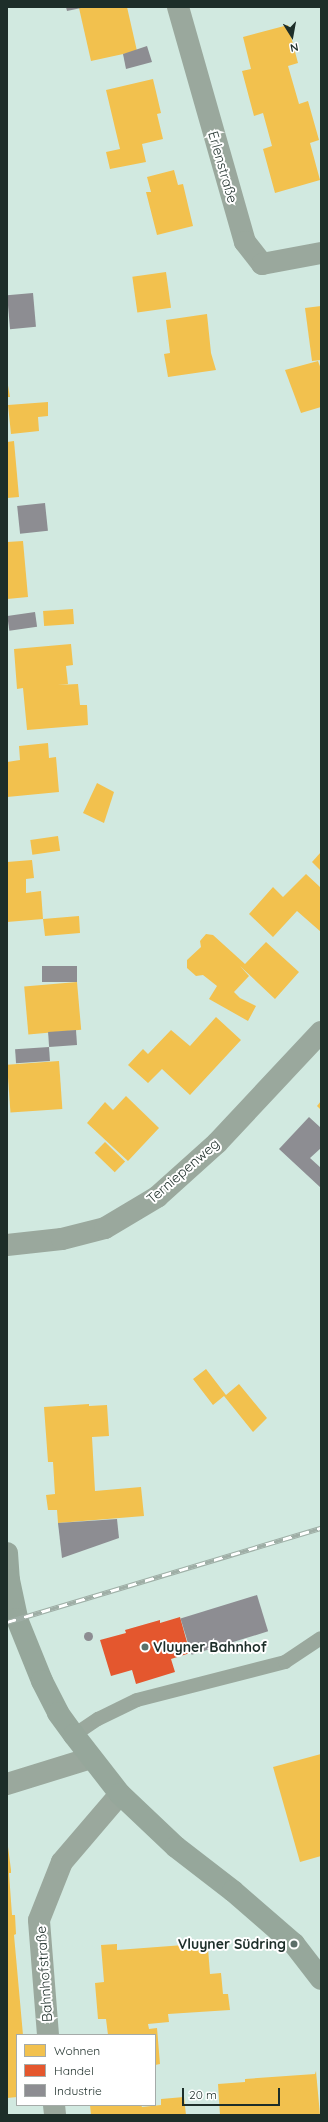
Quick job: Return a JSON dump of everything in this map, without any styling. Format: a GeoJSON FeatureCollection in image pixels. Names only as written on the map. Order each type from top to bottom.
{"type":"FeatureCollection","features":[{"type":"Feature","properties":{"kind":"street","name":"Erlenstraße"},"geometry":{"type":"LineString","coordinates":[[178,7],[245,242],[262,264],[321,253]]}},
{"type":"Feature","properties":{"kind":"street","name":"Terniepenweg"},"geometry":{"type":"LineString","coordinates":[[7,1246],[62,1239],[105,1228],[157,1197],[217,1143],[321,1032]]}},
{"type":"Feature","properties":{"kind":"street"},"geometry":{"type":"LineString","coordinates":[[7,1553],[9,1580],[17,1619],[42,1681],[58,1713],[74,1736],[120,1794],[176,1847],[233,1891],[294,1944],[321,1979]]}},
{"type":"Feature","properties":{"kind":"street"},"geometry":{"type":"LineString","coordinates":[[7,1784],[91,1758]]}},
{"type":"Feature","properties":{"kind":"street","name":"Bahnhofstraße"},"geometry":{"type":"LineString","coordinates":[[48,2034],[39,1920],[62,1862],[120,1794]]}},
{"type":"Feature","properties":{"kind":"lane"},"geometry":{"type":"LineString","coordinates":[[74,1736],[98,1719],[137,1700],[285,1662],[321,1638]]}},
{"type":"Feature","properties":{"kind":"building: Wohnen"},"geometry":{"type":"Polygon","coordinates":[[[127,7],[137,51],[91,61],[79,8],[127,7]]]}},
{"type":"Feature","properties":{"kind":"building: Wohnen"},"geometry":{"type":"Polygon","coordinates":[[[288,25],[298,63],[288,66],[299,104],[308,101],[319,140],[310,143],[320,180],[275,193],[263,149],[272,146],[263,113],[254,116],[242,71],[251,69],[243,37],[288,25]]]}},
{"type":"Feature","properties":{"kind":"building: Wohnen"},"geometry":{"type":"Polygon","coordinates":[[[153,79],[161,113],[157,114],[163,139],[142,144],[146,162],[110,169],[106,152],[120,149],[106,90],[153,79]]]}},
{"type":"Feature","properties":{"kind":"building: Wohnen"},"geometry":{"type":"Polygon","coordinates":[[[174,170],[178,185],[183,184],[193,226],[157,235],[146,192],[151,192],[147,177],[174,170]]]}},
{"type":"Feature","properties":{"kind":"building: Wohnen"},"geometry":{"type":"Polygon","coordinates":[[[166,272],[171,308],[137,312],[132,277],[166,272]]]}},
{"type":"Feature","properties":{"kind":"building: Wohnen"},"geometry":{"type":"Polygon","coordinates":[[[321,306],[321,360],[312,361],[305,308],[321,306]]]}},
{"type":"Feature","properties":{"kind":"building: Wohnen"},"geometry":{"type":"Polygon","coordinates":[[[207,314],[211,353],[216,370],[168,377],[164,354],[170,353],[166,320],[207,314]]]}},
{"type":"Feature","properties":{"kind":"building: Wohnen"},"geometry":{"type":"Polygon","coordinates":[[[318,361],[321,369],[321,407],[301,413],[285,370],[318,361]]]}},
{"type":"Feature","properties":{"kind":"building: Wohnen"},"geometry":{"type":"Polygon","coordinates":[[[7,380],[10,397],[7,397],[7,380]]]}},
{"type":"Feature","properties":{"kind":"building: Wohnen"},"geometry":{"type":"Polygon","coordinates":[[[48,402],[48,416],[38,417],[39,431],[11,434],[8,405],[48,402]]]}},
{"type":"Feature","properties":{"kind":"building: Wohnen"},"geometry":{"type":"Polygon","coordinates":[[[14,441],[19,497],[7,498],[7,442],[14,441]]]}},
{"type":"Feature","properties":{"kind":"building: Wohnen"},"geometry":{"type":"Polygon","coordinates":[[[23,541],[28,597],[7,599],[7,542],[23,541]]]}},
{"type":"Feature","properties":{"kind":"building: Wohnen"},"geometry":{"type":"Polygon","coordinates":[[[73,609],[74,624],[44,626],[43,611],[73,609]]]}},
{"type":"Feature","properties":{"kind":"building: Wohnen"},"geometry":{"type":"Polygon","coordinates":[[[71,644],[73,665],[66,666],[68,684],[58,685],[78,684],[80,705],[87,705],[88,725],[27,730],[23,688],[17,689],[14,649],[71,644]]]}},
{"type":"Feature","properties":{"kind":"building: Wohnen"},"geometry":{"type":"Polygon","coordinates":[[[48,743],[49,758],[56,757],[59,792],[7,797],[7,762],[20,760],[19,746],[48,743]]]}},
{"type":"Feature","properties":{"kind":"building: Wohnen"},"geometry":{"type":"Polygon","coordinates":[[[97,783],[114,792],[104,823],[83,813],[97,783]]]}},
{"type":"Feature","properties":{"kind":"building: Wohnen"},"geometry":{"type":"Polygon","coordinates":[[[58,836],[60,851],[32,855],[30,840],[58,836]]]}},
{"type":"Feature","properties":{"kind":"building: Wohnen"},"geometry":{"type":"Polygon","coordinates":[[[321,852],[321,871],[312,862],[321,852]]]}},
{"type":"Feature","properties":{"kind":"building: Wohnen"},"geometry":{"type":"Polygon","coordinates":[[[32,860],[34,878],[26,879],[26,893],[41,891],[43,919],[7,922],[7,862],[32,860]]]}},
{"type":"Feature","properties":{"kind":"building: Wohnen"},"geometry":{"type":"Polygon","coordinates":[[[306,874],[320,887],[321,885],[321,932],[297,911],[273,937],[249,914],[273,887],[283,897],[306,874]]]}},
{"type":"Feature","properties":{"kind":"building: Wohnen"},"geometry":{"type":"Polygon","coordinates":[[[79,916],[80,933],[45,936],[43,919],[79,916]]]}},
{"type":"Feature","properties":{"kind":"building: Wohnen"},"geometry":{"type":"Polygon","coordinates":[[[206,934],[213,935],[245,964],[266,942],[299,972],[275,999],[240,966],[249,976],[234,992],[240,998],[256,1006],[248,1021],[209,999],[217,986],[203,975],[196,976],[187,968],[187,960],[201,947],[200,941],[206,934]]]}},
{"type":"Feature","properties":{"kind":"building: Wohnen"},"geometry":{"type":"Polygon","coordinates":[[[77,982],[81,1030],[28,1034],[24,987],[77,982]]]}},
{"type":"Feature","properties":{"kind":"building: Wohnen"},"geometry":{"type":"Polygon","coordinates":[[[216,1017],[241,1040],[190,1095],[162,1069],[148,1083],[128,1065],[143,1049],[148,1054],[171,1030],[190,1046],[216,1017]]]}},
{"type":"Feature","properties":{"kind":"building: Wohnen"},"geometry":{"type":"Polygon","coordinates":[[[59,1061],[62,1109],[10,1113],[7,1065],[59,1061]]]}},
{"type":"Feature","properties":{"kind":"building: Wohnen"},"geometry":{"type":"Polygon","coordinates":[[[126,1096],[159,1128],[128,1161],[87,1123],[105,1102],[113,1110],[126,1096]]]}},
{"type":"Feature","properties":{"kind":"building: Wohnen"},"geometry":{"type":"Polygon","coordinates":[[[321,1101],[321,1110],[317,1106],[321,1101]]]}},
{"type":"Feature","properties":{"kind":"building: Wohnen"},"geometry":{"type":"Polygon","coordinates":[[[105,1142],[125,1161],[115,1172],[95,1153],[105,1142]]]}},
{"type":"Feature","properties":{"kind":"building: Wohnen"},"geometry":{"type":"Polygon","coordinates":[[[206,1369],[226,1395],[239,1384],[267,1418],[253,1432],[224,1396],[213,1405],[193,1379],[206,1369]]]}},
{"type":"Feature","properties":{"kind":"building: Wohnen"},"geometry":{"type":"Polygon","coordinates":[[[89,1404],[89,1406],[107,1405],[109,1436],[92,1437],[95,1491],[141,1487],[144,1516],[58,1523],[57,1510],[48,1510],[46,1495],[55,1494],[53,1462],[48,1462],[44,1407],[89,1404]]]}},
{"type":"Feature","properties":{"kind":"building: Wohnen"},"geometry":{"type":"Polygon","coordinates":[[[321,1754],[321,1856],[300,1862],[273,1767],[321,1754]]]}},
{"type":"Feature","properties":{"kind":"building: Wohnen"},"geometry":{"type":"Polygon","coordinates":[[[7,1839],[11,1870],[11,1873],[9,1873],[12,1915],[15,1915],[16,1934],[14,1935],[23,2034],[16,2034],[16,2097],[7,2098],[7,1839]]]}},
{"type":"Feature","properties":{"kind":"building: Wohnen"},"geometry":{"type":"Polygon","coordinates":[[[117,1944],[117,1950],[184,1945],[185,1950],[208,1948],[210,1974],[221,1973],[223,1994],[228,1994],[230,2010],[168,2014],[169,2022],[148,2024],[149,2029],[157,2028],[160,2064],[156,2065],[156,2034],[108,2034],[106,2019],[98,2019],[95,1983],[104,1982],[101,1945],[117,1944]]]}},
{"type":"Feature","properties":{"kind":"building: Wohnen"},"geometry":{"type":"Polygon","coordinates":[[[316,2071],[320,2115],[220,2115],[218,2084],[245,2082],[245,2079],[315,2074],[316,2071]]]}},
{"type":"Feature","properties":{"kind":"building: Wohnen"},"geometry":{"type":"Polygon","coordinates":[[[184,2097],[186,2115],[91,2115],[90,2106],[156,2106],[161,2105],[161,2099],[184,2097]]]}},
{"type":"Feature","properties":{"kind":"building: Handel","name":"Vluyner Bahnhof"},"geometry":{"type":"Polygon","coordinates":[[[180,1617],[190,1653],[171,1659],[175,1672],[136,1684],[132,1670],[111,1676],[100,1640],[126,1633],[125,1630],[160,1620],[160,1623],[180,1617]]]}},
{"type":"Feature","properties":{"kind":"building: Industrie"},"geometry":{"type":"Polygon","coordinates":[[[66,7],[81,7],[81,8],[67,11],[66,7]]]}},
{"type":"Feature","properties":{"kind":"building: Industrie"},"geometry":{"type":"Polygon","coordinates":[[[147,46],[152,62],[126,69],[123,54],[147,46]]]}},
{"type":"Feature","properties":{"kind":"building: Industrie"},"geometry":{"type":"Polygon","coordinates":[[[33,293],[36,327],[10,329],[7,295],[33,293]]]}},
{"type":"Feature","properties":{"kind":"building: Industrie"},"geometry":{"type":"Polygon","coordinates":[[[45,503],[48,531],[20,534],[17,506],[45,503]]]}},
{"type":"Feature","properties":{"kind":"building: Industrie"},"geometry":{"type":"Polygon","coordinates":[[[35,612],[37,627],[9,631],[7,616],[35,612]]]}},
{"type":"Feature","properties":{"kind":"building: Industrie"},"geometry":{"type":"Polygon","coordinates":[[[42,966],[77,966],[77,982],[42,982],[42,966]]]}},
{"type":"Feature","properties":{"kind":"building: Industrie"},"geometry":{"type":"Polygon","coordinates":[[[76,1030],[77,1045],[49,1047],[48,1032],[76,1030]]]}},
{"type":"Feature","properties":{"kind":"building: Industrie"},"geometry":{"type":"Polygon","coordinates":[[[49,1047],[50,1061],[16,1063],[15,1049],[49,1047]]]}},
{"type":"Feature","properties":{"kind":"building: Industrie"},"geometry":{"type":"Polygon","coordinates":[[[309,1117],[321,1128],[321,1148],[310,1158],[321,1168],[321,1188],[279,1149],[309,1117]]]}},
{"type":"Feature","properties":{"kind":"building: Industrie"},"geometry":{"type":"Polygon","coordinates":[[[117,1519],[119,1538],[62,1558],[58,1523],[117,1519]]]}},
{"type":"Feature","properties":{"kind":"building: Industrie"},"geometry":{"type":"Polygon","coordinates":[[[257,1595],[268,1631],[192,1655],[180,1618],[257,1595]]]}},
{"type":"Feature","properties":{"kind":"building: Industrie"},"geometry":{"type":"Polygon","coordinates":[[[88,1631],[93,1636],[88,1641],[83,1636],[88,1631]]]}},
{"type":"Feature","properties":{"kind":"railway"},"geometry":{"type":"LineString","coordinates":[[7,1622],[321,1528]]}},
{"type":"Feature","properties":{"kind":"place","name":"Vluyner Bahnhof"},"geometry":{"type":"Point","coordinates":[145,1647]}},
{"type":"Feature","properties":{"kind":"place","name":"Vluyner Südring"},"geometry":{"type":"Point","coordinates":[294,1944]}}]}
